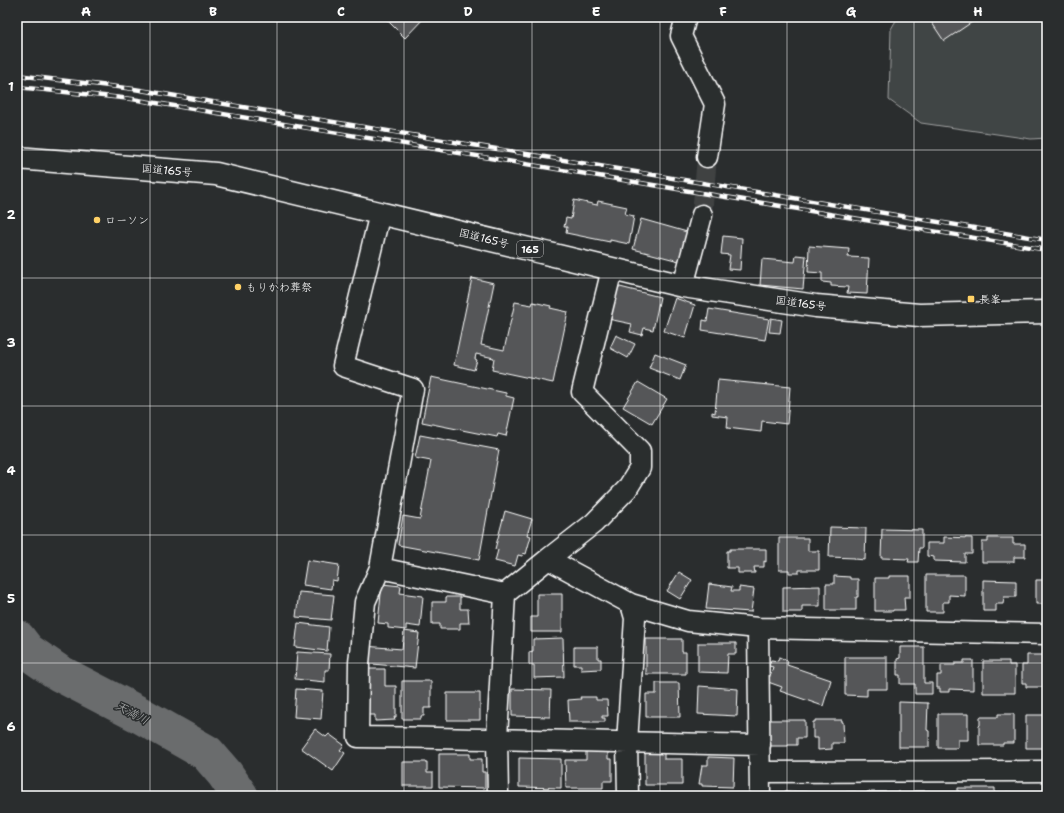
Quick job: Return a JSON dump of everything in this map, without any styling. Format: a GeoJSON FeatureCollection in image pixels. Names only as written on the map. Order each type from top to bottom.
{"type":"FeatureCollection","features":[{"type":"Feature","properties":{"kind":"highway","name":"国道165号"},"geometry":{"type":"LineString","coordinates":[[17,158],[216,174],[683,286],[816,306],[919,315],[1047,312]]}},
{"type":"Feature","properties":{"kind":"street"},"geometry":{"type":"LineString","coordinates":[[686,17],[681,36],[714,104],[707,157]]}},
{"type":"Feature","properties":{"kind":"street"},"geometry":{"type":"LineString","coordinates":[[380,213],[343,366],[413,389],[380,568],[365,602],[359,663],[358,737],[498,738],[760,745]]}},
{"type":"Feature","properties":{"kind":"street"},"geometry":{"type":"LineString","coordinates":[[683,286],[702,215]]}},
{"type":"Feature","properties":{"kind":"street"},"geometry":{"type":"LineString","coordinates":[[498,796],[498,738],[505,594],[594,523],[626,490],[640,468],[640,451],[582,392],[612,269]]}},
{"type":"Feature","properties":{"kind":"street"},"geometry":{"type":"LineString","coordinates":[[548,559],[631,604],[688,621],[758,628],[1047,634]]}},
{"type":"Feature","properties":{"kind":"street"},"geometry":{"type":"LineString","coordinates":[[380,568],[505,594]]}},
{"type":"Feature","properties":{"kind":"street"},"geometry":{"type":"LineString","coordinates":[[628,796],[627,742],[635,618],[631,604]]}},
{"type":"Feature","properties":{"kind":"street"},"geometry":{"type":"LineString","coordinates":[[758,628],[760,796]]}},
{"type":"Feature","properties":{"kind":"street"},"geometry":{"type":"LineString","coordinates":[[760,772],[1047,771]]}},
{"type":"Feature","properties":{"kind":"shaded area"},"geometry":{"type":"Polygon","coordinates":[[[898,17],[1047,17],[1047,138],[1031,139],[921,123],[889,100],[891,29],[898,17]]]}},
{"type":"Feature","properties":{"kind":"building"},"geometry":{"type":"Polygon","coordinates":[[[384,17],[425,17],[405,38],[384,17]]]}},
{"type":"Feature","properties":{"kind":"building"},"geometry":{"type":"Polygon","coordinates":[[[928,17],[973,17],[975,20],[944,41],[928,17]]]}},
{"type":"Feature","properties":{"kind":"building"},"geometry":{"type":"Polygon","coordinates":[[[574,200],[597,205],[598,201],[627,207],[625,214],[634,216],[629,244],[610,240],[610,242],[566,233],[567,227],[564,227],[566,218],[571,219],[574,200]]]}},
{"type":"Feature","properties":{"kind":"building"},"geometry":{"type":"Polygon","coordinates":[[[641,219],[687,232],[679,261],[633,249],[641,219]]]}},
{"type":"Feature","properties":{"kind":"building"},"geometry":{"type":"Polygon","coordinates":[[[723,236],[742,238],[740,270],[728,269],[730,255],[721,254],[723,236]]]}},
{"type":"Feature","properties":{"kind":"building"},"geometry":{"type":"Polygon","coordinates":[[[809,246],[849,249],[848,257],[869,258],[867,294],[847,293],[848,287],[831,286],[831,283],[822,282],[822,273],[808,272],[809,246]]]}},
{"type":"Feature","properties":{"kind":"building"},"geometry":{"type":"Polygon","coordinates":[[[796,255],[806,256],[803,289],[760,285],[762,259],[795,262],[796,255]]]}},
{"type":"Feature","properties":{"kind":"building"},"geometry":{"type":"Polygon","coordinates":[[[472,278],[494,283],[481,345],[504,350],[515,302],[532,305],[533,302],[568,312],[553,383],[492,370],[494,358],[476,354],[475,359],[477,360],[474,370],[454,365],[472,278]]]}},
{"type":"Feature","properties":{"kind":"building"},"geometry":{"type":"Polygon","coordinates":[[[616,286],[660,297],[653,330],[644,328],[642,335],[630,332],[632,324],[608,319],[616,286]]]}},
{"type":"Feature","properties":{"kind":"building"},"geometry":{"type":"Polygon","coordinates":[[[675,298],[695,305],[685,338],[664,331],[675,298]]]}},
{"type":"Feature","properties":{"kind":"building"},"geometry":{"type":"Polygon","coordinates":[[[709,309],[769,319],[765,340],[702,330],[703,320],[707,321],[709,309]]]}},
{"type":"Feature","properties":{"kind":"building"},"geometry":{"type":"Polygon","coordinates":[[[771,318],[782,320],[780,333],[769,332],[771,318]]]}},
{"type":"Feature","properties":{"kind":"building"},"geometry":{"type":"Polygon","coordinates":[[[616,335],[635,344],[628,358],[610,348],[616,335]]]}},
{"type":"Feature","properties":{"kind":"building"},"geometry":{"type":"Polygon","coordinates":[[[655,353],[686,365],[680,380],[649,368],[655,353]]]}},
{"type":"Feature","properties":{"kind":"building"},"geometry":{"type":"Polygon","coordinates":[[[431,377],[506,393],[506,396],[514,398],[506,436],[498,434],[497,437],[422,422],[431,377]]]}},
{"type":"Feature","properties":{"kind":"building"},"geometry":{"type":"Polygon","coordinates":[[[718,380],[790,387],[787,424],[762,421],[761,432],[727,428],[728,417],[712,415],[712,412],[715,413],[718,380]]]}},
{"type":"Feature","properties":{"kind":"building"},"geometry":{"type":"Polygon","coordinates":[[[638,382],[667,399],[652,424],[623,407],[638,382]]]}},
{"type":"Feature","properties":{"kind":"building"},"geometry":{"type":"Polygon","coordinates":[[[420,435],[499,450],[479,560],[398,545],[403,516],[420,519],[431,461],[415,458],[420,435]]]}},
{"type":"Feature","properties":{"kind":"building"},"geometry":{"type":"Polygon","coordinates":[[[505,511],[532,519],[527,535],[531,536],[526,554],[523,553],[522,556],[518,555],[515,566],[495,561],[498,550],[495,549],[505,511]]]}},
{"type":"Feature","properties":{"kind":"building"},"geometry":{"type":"Polygon","coordinates":[[[830,527],[866,528],[865,560],[829,557],[830,527]]]}},
{"type":"Feature","properties":{"kind":"building"},"geometry":{"type":"Polygon","coordinates":[[[882,529],[922,530],[922,548],[919,548],[918,562],[908,562],[909,559],[881,558],[882,529]]]}},
{"type":"Feature","properties":{"kind":"building"},"geometry":{"type":"Polygon","coordinates":[[[944,537],[972,538],[972,554],[965,554],[965,562],[934,561],[934,557],[927,556],[927,543],[944,543],[944,537]]]}},
{"type":"Feature","properties":{"kind":"building"},"geometry":{"type":"Polygon","coordinates":[[[779,538],[808,538],[808,551],[819,551],[819,570],[799,570],[799,573],[789,573],[789,570],[779,570],[779,538]]]}},
{"type":"Feature","properties":{"kind":"building"},"geometry":{"type":"Polygon","coordinates":[[[988,538],[1013,538],[1013,544],[1025,544],[1025,557],[1014,557],[1014,562],[982,562],[982,542],[988,542],[988,538]]]}},
{"type":"Feature","properties":{"kind":"building"},"geometry":{"type":"Polygon","coordinates":[[[730,549],[766,549],[766,562],[764,561],[764,567],[754,567],[755,573],[738,573],[738,568],[727,568],[727,551],[730,551],[730,549]]]}},
{"type":"Feature","properties":{"kind":"building"},"geometry":{"type":"Polygon","coordinates":[[[307,560],[339,565],[337,581],[332,580],[331,589],[303,585],[307,560]]]}},
{"type":"Feature","properties":{"kind":"building"},"geometry":{"type":"Polygon","coordinates":[[[679,572],[692,580],[680,599],[667,591],[679,572]]]}},
{"type":"Feature","properties":{"kind":"building"},"geometry":{"type":"Polygon","coordinates":[[[926,575],[965,575],[965,596],[949,595],[949,602],[943,602],[943,612],[926,612],[926,575]]]}},
{"type":"Feature","properties":{"kind":"building"},"geometry":{"type":"Polygon","coordinates":[[[834,576],[858,579],[856,610],[826,610],[826,584],[834,584],[834,576]]]}},
{"type":"Feature","properties":{"kind":"building"},"geometry":{"type":"Polygon","coordinates":[[[889,576],[910,576],[910,597],[904,597],[905,610],[875,611],[875,578],[889,578],[889,576]]]}},
{"type":"Feature","properties":{"kind":"building"},"geometry":{"type":"Polygon","coordinates":[[[983,580],[1016,581],[1016,597],[1004,597],[1003,604],[996,604],[996,611],[983,611],[983,580]]]}},
{"type":"Feature","properties":{"kind":"building"},"geometry":{"type":"Polygon","coordinates":[[[1036,580],[1047,580],[1047,607],[1044,607],[1044,604],[1036,604],[1036,580]]]}},
{"type":"Feature","properties":{"kind":"building"},"geometry":{"type":"Polygon","coordinates":[[[382,584],[401,586],[400,593],[423,596],[420,627],[406,625],[406,630],[388,628],[388,624],[378,623],[382,584]]]}},
{"type":"Feature","properties":{"kind":"building"},"geometry":{"type":"Polygon","coordinates":[[[709,584],[732,587],[731,591],[739,591],[739,587],[754,589],[751,612],[706,609],[709,584]]]}},
{"type":"Feature","properties":{"kind":"building"},"geometry":{"type":"Polygon","coordinates":[[[820,586],[820,606],[802,606],[802,612],[783,612],[783,587],[820,586]]]}},
{"type":"Feature","properties":{"kind":"building"},"geometry":{"type":"Polygon","coordinates":[[[299,592],[334,595],[331,620],[296,617],[299,592]]]}},
{"type":"Feature","properties":{"kind":"building"},"geometry":{"type":"Polygon","coordinates":[[[537,594],[562,594],[562,632],[531,632],[531,617],[537,617],[537,594]]]}},
{"type":"Feature","properties":{"kind":"building"},"geometry":{"type":"Polygon","coordinates":[[[446,597],[460,597],[460,609],[468,609],[469,623],[460,623],[460,629],[440,629],[440,624],[432,624],[432,602],[446,602],[446,597]]]}},
{"type":"Feature","properties":{"kind":"building"},"geometry":{"type":"Polygon","coordinates":[[[298,623],[329,627],[327,651],[295,647],[298,623]]]}},
{"type":"Feature","properties":{"kind":"building"},"geometry":{"type":"Polygon","coordinates":[[[404,631],[419,633],[415,668],[362,663],[364,646],[402,649],[404,631]]]}},
{"type":"Feature","properties":{"kind":"building"},"geometry":{"type":"Polygon","coordinates":[[[563,638],[564,677],[534,678],[534,665],[529,665],[529,652],[533,651],[533,639],[563,638]]]}},
{"type":"Feature","properties":{"kind":"building"},"geometry":{"type":"Polygon","coordinates":[[[646,639],[682,639],[682,652],[686,652],[686,674],[646,674],[646,639]]]}},
{"type":"Feature","properties":{"kind":"building"},"geometry":{"type":"Polygon","coordinates":[[[698,643],[736,643],[736,654],[728,654],[727,673],[698,672],[698,643]]]}},
{"type":"Feature","properties":{"kind":"building"},"geometry":{"type":"Polygon","coordinates":[[[574,647],[598,647],[598,659],[601,659],[601,669],[581,670],[581,665],[574,665],[574,647]]]}},
{"type":"Feature","properties":{"kind":"building"},"geometry":{"type":"Polygon","coordinates":[[[900,647],[924,647],[924,683],[932,683],[932,694],[915,694],[915,684],[900,684],[900,675],[897,675],[897,659],[900,658],[900,647]]]}},
{"type":"Feature","properties":{"kind":"building"},"geometry":{"type":"Polygon","coordinates":[[[297,652],[330,654],[329,670],[325,670],[325,682],[295,679],[297,652]]]}},
{"type":"Feature","properties":{"kind":"building"},"geometry":{"type":"Polygon","coordinates":[[[1027,655],[1047,655],[1047,687],[1026,687],[1026,683],[1022,683],[1022,665],[1027,665],[1027,655]]]}},
{"type":"Feature","properties":{"kind":"building"},"geometry":{"type":"Polygon","coordinates":[[[779,657],[788,661],[787,665],[831,680],[823,706],[780,691],[782,687],[768,682],[773,667],[769,666],[771,660],[778,661],[779,657]]]}},
{"type":"Feature","properties":{"kind":"building"},"geometry":{"type":"Polygon","coordinates":[[[845,657],[887,657],[887,689],[867,689],[867,696],[845,695],[845,657]]]}},
{"type":"Feature","properties":{"kind":"building"},"geometry":{"type":"Polygon","coordinates":[[[964,660],[973,660],[973,690],[949,689],[949,692],[940,692],[940,688],[937,688],[937,675],[941,675],[941,665],[955,665],[955,663],[964,663],[964,660]]]}},
{"type":"Feature","properties":{"kind":"building"},"geometry":{"type":"Polygon","coordinates":[[[983,661],[1009,661],[1009,665],[1015,665],[1015,693],[983,693],[983,661]]]}},
{"type":"Feature","properties":{"kind":"building"},"geometry":{"type":"Polygon","coordinates":[[[361,669],[385,669],[385,686],[396,686],[395,720],[375,721],[375,715],[362,715],[361,669]]]}},
{"type":"Feature","properties":{"kind":"building"},"geometry":{"type":"Polygon","coordinates":[[[402,681],[431,681],[431,708],[424,708],[424,716],[421,716],[421,719],[402,719],[402,681]]]}},
{"type":"Feature","properties":{"kind":"building"},"geometry":{"type":"Polygon","coordinates":[[[656,683],[679,683],[680,717],[646,717],[646,694],[656,694],[656,683]]]}},
{"type":"Feature","properties":{"kind":"building"},"geometry":{"type":"Polygon","coordinates":[[[699,686],[738,689],[737,716],[698,714],[699,686]]]}},
{"type":"Feature","properties":{"kind":"building"},"geometry":{"type":"Polygon","coordinates":[[[296,689],[323,691],[321,719],[294,717],[296,689]]]}},
{"type":"Feature","properties":{"kind":"building"},"geometry":{"type":"Polygon","coordinates":[[[512,689],[551,690],[550,717],[512,716],[512,689]]]}},
{"type":"Feature","properties":{"kind":"building"},"geometry":{"type":"Polygon","coordinates":[[[447,693],[480,693],[480,720],[447,720],[447,693]]]}},
{"type":"Feature","properties":{"kind":"building"},"geometry":{"type":"Polygon","coordinates":[[[580,697],[596,697],[596,700],[607,700],[608,716],[602,716],[602,718],[605,718],[605,722],[569,722],[568,700],[581,699],[580,697]]]}},
{"type":"Feature","properties":{"kind":"building"},"geometry":{"type":"Polygon","coordinates":[[[899,702],[928,703],[927,730],[929,731],[929,747],[899,747],[899,702]]]}},
{"type":"Feature","properties":{"kind":"building"},"geometry":{"type":"Polygon","coordinates":[[[938,714],[968,714],[968,740],[958,740],[958,748],[938,748],[938,714]]]}},
{"type":"Feature","properties":{"kind":"building"},"geometry":{"type":"Polygon","coordinates":[[[998,714],[1014,714],[1014,743],[1003,743],[1003,745],[979,745],[980,717],[998,717],[998,714]]]}},
{"type":"Feature","properties":{"kind":"building"},"geometry":{"type":"Polygon","coordinates":[[[1026,715],[1045,715],[1045,748],[1026,748],[1026,715]]]}},
{"type":"Feature","properties":{"kind":"building"},"geometry":{"type":"Polygon","coordinates":[[[768,720],[805,720],[805,738],[797,738],[797,745],[768,746],[768,720]]]}},
{"type":"Feature","properties":{"kind":"building"},"geometry":{"type":"Polygon","coordinates":[[[815,720],[842,720],[844,743],[832,743],[832,749],[818,750],[818,738],[813,738],[813,722],[815,722],[815,720]]]}},
{"type":"Feature","properties":{"kind":"building"},"geometry":{"type":"Polygon","coordinates":[[[315,729],[326,737],[329,734],[344,745],[340,750],[345,753],[333,771],[301,748],[315,729]]]}},
{"type":"Feature","properties":{"kind":"building"},"geometry":{"type":"Polygon","coordinates":[[[586,746],[608,751],[608,759],[612,759],[612,781],[603,781],[603,788],[566,788],[565,760],[586,760],[586,746]]]}},
{"type":"Feature","properties":{"kind":"building"},"geometry":{"type":"Polygon","coordinates":[[[645,748],[664,748],[664,759],[682,759],[682,785],[645,785],[645,748]]]}},
{"type":"Feature","properties":{"kind":"building"},"geometry":{"type":"Polygon","coordinates":[[[439,754],[470,754],[470,759],[482,759],[482,772],[485,772],[485,788],[439,787],[439,754]]]}},
{"type":"Feature","properties":{"kind":"building"},"geometry":{"type":"Polygon","coordinates":[[[708,757],[734,758],[733,787],[702,786],[702,784],[699,784],[702,765],[708,765],[708,757]]]}},
{"type":"Feature","properties":{"kind":"building"},"geometry":{"type":"Polygon","coordinates":[[[519,758],[561,759],[561,788],[519,787],[519,758]]]}},
{"type":"Feature","properties":{"kind":"building"},"geometry":{"type":"Polygon","coordinates":[[[403,762],[427,762],[427,773],[433,773],[433,786],[403,786],[403,762]]]}},
{"type":"Feature","properties":{"kind":"building"},"geometry":{"type":"Polygon","coordinates":[[[958,788],[995,788],[995,796],[958,796],[958,788]]]}},
{"type":"Feature","properties":{"kind":"building"},"geometry":{"type":"Polygon","coordinates":[[[785,791],[809,792],[809,796],[785,796],[785,791]]]}},
{"type":"Feature","properties":{"kind":"building"},"geometry":{"type":"Polygon","coordinates":[[[914,791],[930,791],[929,794],[950,794],[950,796],[914,796],[914,791]]]}},
{"type":"Feature","properties":{"kind":"building"},"geometry":{"type":"Polygon","coordinates":[[[840,792],[856,792],[856,796],[828,796],[828,794],[840,794],[840,792]]]}},
{"type":"Feature","properties":{"kind":"building"},"geometry":{"type":"Polygon","coordinates":[[[867,792],[899,792],[899,795],[904,796],[867,796],[867,792]]]}},
{"type":"Feature","properties":{"kind":"building"},"geometry":{"type":"Polygon","coordinates":[[[1006,792],[1020,793],[1020,795],[1035,796],[1006,796],[1006,792]]]}},
{"type":"Feature","properties":{"kind":"waterway","name":"天満川"},"geometry":{"type":"LineString","coordinates":[[17,638],[27,651],[59,673],[140,715],[207,753],[225,774],[240,796]]}},
{"type":"Feature","properties":{"kind":"tunnel"},"geometry":{"type":"LineString","coordinates":[[702,215],[707,157]]}},
{"type":"Feature","properties":{"kind":"railway"},"geometry":{"type":"LineString","coordinates":[[17,75],[134,89],[1047,240]]}},
{"type":"Feature","properties":{"kind":"railway"},"geometry":{"type":"LineString","coordinates":[[17,87],[132,99],[1047,250]]}},
{"type":"Feature","properties":{"kind":"place","name":"ローソン"},"geometry":{"type":"Point","coordinates":[97,220]}},
{"type":"Feature","properties":{"kind":"place","name":"もりかわ葬祭"},"geometry":{"type":"Point","coordinates":[238,287]}},
{"type":"Feature","properties":{"kind":"place","name":"長峯"},"geometry":{"type":"Point","coordinates":[971,299]}}]}
